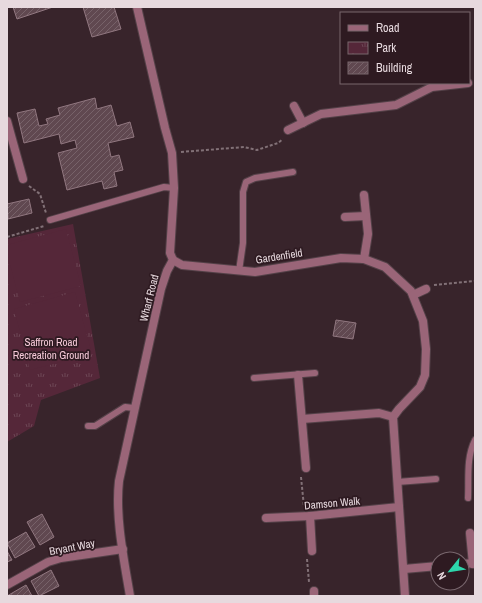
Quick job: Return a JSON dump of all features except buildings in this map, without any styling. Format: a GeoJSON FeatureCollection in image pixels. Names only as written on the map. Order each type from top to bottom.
{"type":"FeatureCollection","features":[{"type":"Feature","properties":{"kind":"street"},"geometry":{"type":"LineString","coordinates":[[137,7],[172,153],[174,188],[170,253],[174,260]]}},
{"type":"Feature","properties":{"kind":"street"},"geometry":{"type":"LineString","coordinates":[[288,130],[322,114],[396,105],[432,87],[459,84]]}},
{"type":"Feature","properties":{"kind":"street"},"geometry":{"type":"LineString","coordinates":[[294,106],[303,123]]}},
{"type":"Feature","properties":{"kind":"street"},"geometry":{"type":"LineString","coordinates":[[7,121],[23,179]]}},
{"type":"Feature","properties":{"kind":"street"},"geometry":{"type":"LineString","coordinates":[[364,195],[368,234],[364,259]]}},
{"type":"Feature","properties":{"kind":"street"},"geometry":{"type":"LineString","coordinates":[[345,218],[366,216]]}},
{"type":"Feature","properties":{"kind":"street","name":"Gardenfield"},"geometry":{"type":"LineString","coordinates":[[174,260],[182,265],[255,272],[341,258],[364,259],[385,267],[411,291],[423,321],[426,349],[426,375],[420,387],[399,408],[393,417]]}},
{"type":"Feature","properties":{"kind":"street","name":"Wharf Road"},"geometry":{"type":"LineString","coordinates":[[130,596],[123,549],[118,494],[119,481],[161,289],[167,271],[174,260]]}},
{"type":"Feature","properties":{"kind":"street"},"geometry":{"type":"LineString","coordinates":[[413,295],[428,287]]}},
{"type":"Feature","properties":{"kind":"street"},"geometry":{"type":"LineString","coordinates":[[298,375],[306,468]]}},
{"type":"Feature","properties":{"kind":"street"},"geometry":{"type":"LineString","coordinates":[[302,419],[378,413],[393,417],[405,596]]}},
{"type":"Feature","properties":{"kind":"street","name":"Damson Walk"},"geometry":{"type":"LineString","coordinates":[[266,518],[310,516],[399,507]]}},
{"type":"Feature","properties":{"kind":"street"},"geometry":{"type":"LineString","coordinates":[[310,516],[312,551]]}},
{"type":"Feature","properties":{"kind":"street"},"geometry":{"type":"LineString","coordinates":[[470,533],[474,563]]}},
{"type":"Feature","properties":{"kind":"street","name":"Bryant Way"},"geometry":{"type":"LineString","coordinates":[[7,585],[48,562],[61,558],[123,549]]}},
{"type":"Feature","properties":{"kind":"street"},"geometry":{"type":"LineString","coordinates":[[404,569],[430,567]]}},
{"type":"Feature","properties":{"kind":"lane"},"geometry":{"type":"LineString","coordinates":[[239,271],[243,243],[243,192],[246,182],[254,178],[293,172]]}},
{"type":"Feature","properties":{"kind":"lane"},"geometry":{"type":"LineString","coordinates":[[49,220],[164,187],[174,188]]}},
{"type":"Feature","properties":{"kind":"lane"},"geometry":{"type":"LineString","coordinates":[[254,378],[315,373]]}},
{"type":"Feature","properties":{"kind":"lane"},"geometry":{"type":"LineString","coordinates":[[88,426],[95,426],[125,407],[134,408]]}},
{"type":"Feature","properties":{"kind":"lane"},"geometry":{"type":"LineString","coordinates":[[468,498],[470,449],[475,440]]}},
{"type":"Feature","properties":{"kind":"lane"},"geometry":{"type":"LineString","coordinates":[[397,482],[436,479]]}},
{"type":"Feature","properties":{"kind":"path"},"geometry":{"type":"LineString","coordinates":[[172,153],[187,150],[244,147],[257,150],[278,143],[285,137],[288,130]]}},
{"type":"Feature","properties":{"kind":"path"},"geometry":{"type":"LineString","coordinates":[[7,237],[49,225],[49,220],[40,194],[23,179]]}},
{"type":"Feature","properties":{"kind":"path"},"geometry":{"type":"LineString","coordinates":[[428,287],[475,281]]}},
{"type":"Feature","properties":{"kind":"path"},"geometry":{"type":"LineString","coordinates":[[306,468],[301,472],[304,510],[310,516]]}},
{"type":"Feature","properties":{"kind":"path"},"geometry":{"type":"LineString","coordinates":[[312,551],[307,554],[310,588],[314,594]]}},
{"type":"Feature","properties":{"kind":"green space","name":"Saffron Road Recreation Ground"},"geometry":{"type":"Polygon","coordinates":[[[73,224],[100,378],[41,400],[34,426],[7,442],[7,239],[73,224]]]}},
{"type":"Feature","properties":{"kind":"green space"},"geometry":{"type":"Polygon","coordinates":[[[66,229],[81,286],[20,302],[7,253],[7,245],[66,229]]]}},
{"type":"Feature","properties":{"kind":"green space"},"geometry":{"type":"Polygon","coordinates":[[[75,292],[92,354],[30,370],[14,309],[75,292]]]}}]}
